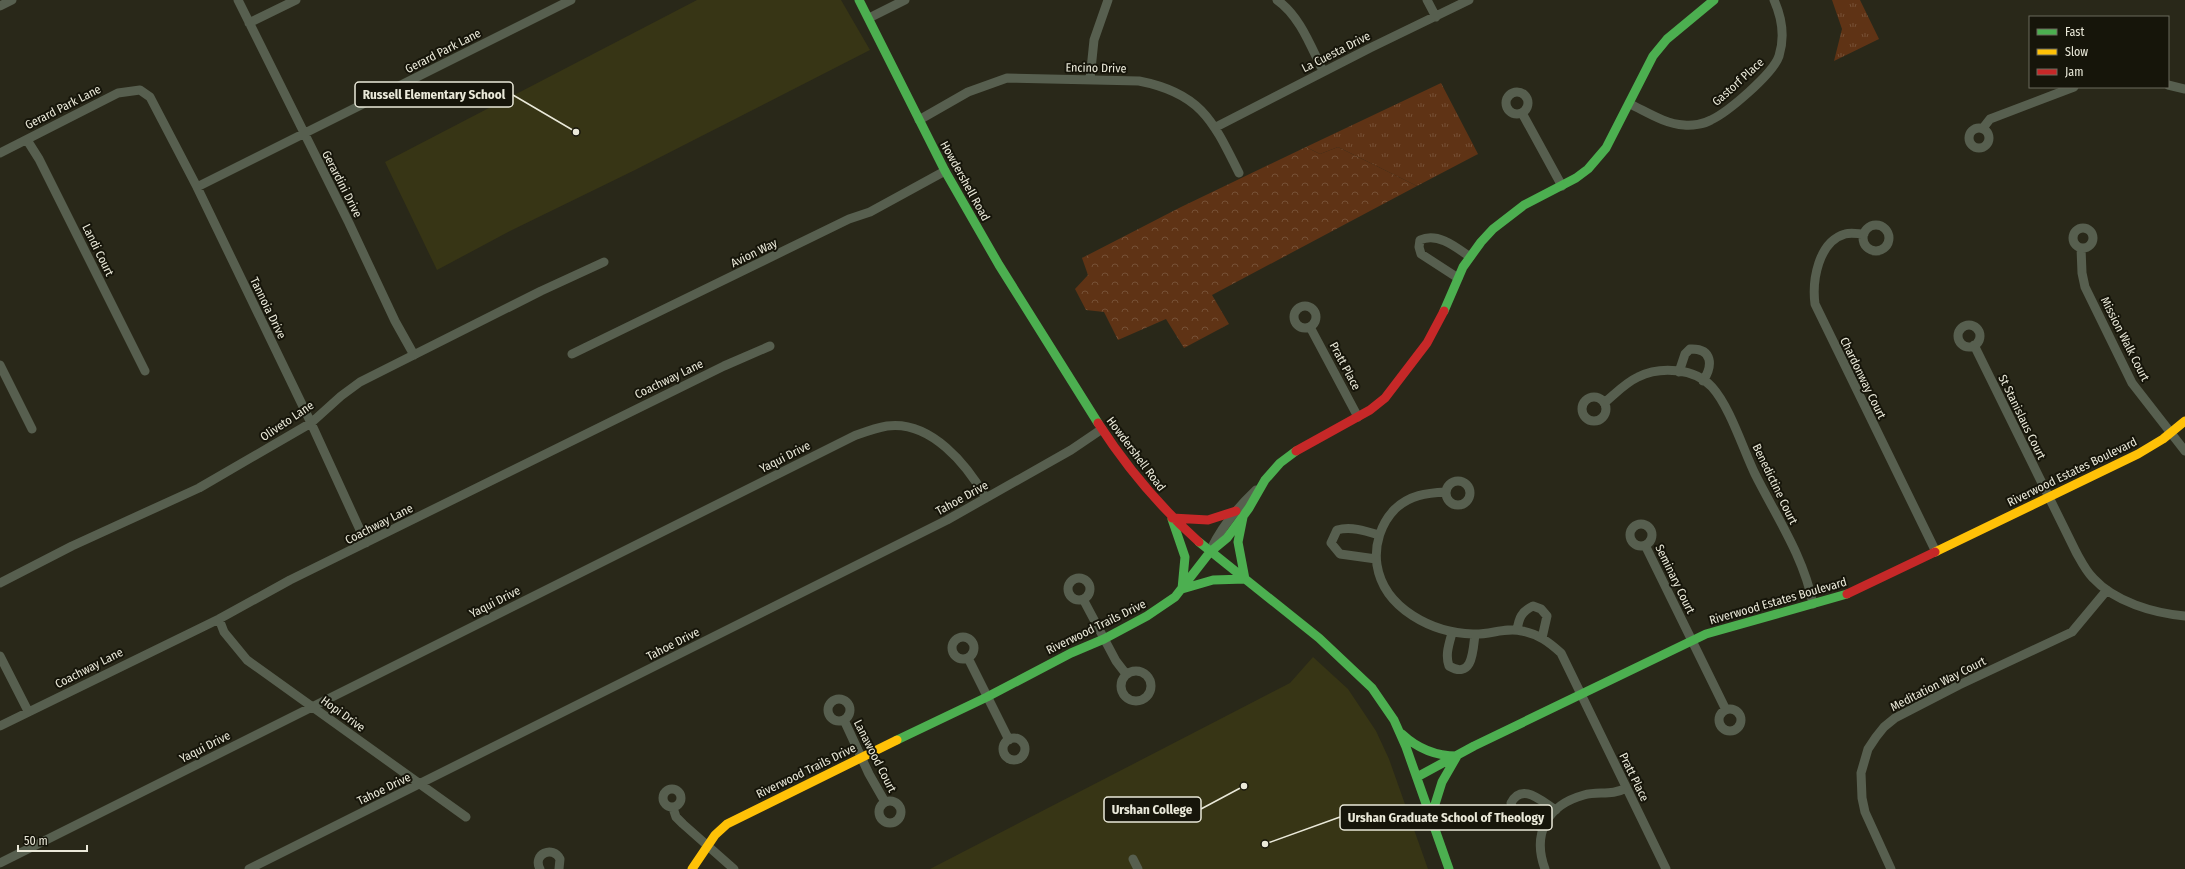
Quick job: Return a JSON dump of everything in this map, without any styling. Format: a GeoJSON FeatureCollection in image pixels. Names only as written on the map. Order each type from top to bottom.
{"type":"FeatureCollection","features":[{"type":"Feature","properties":{"kind":"street"},"geometry":{"type":"LineString","coordinates":[[0,6],[12,0]]}},
{"type":"Feature","properties":{"kind":"street","name":"Gerardini Drive"},"geometry":{"type":"LineString","coordinates":[[238,0],[395,321],[414,355]]}},
{"type":"Feature","properties":{"kind":"street"},"geometry":{"type":"LineString","coordinates":[[249,23],[296,0]]}},
{"type":"Feature","properties":{"kind":"street","name":"Gerard Park Lane"},"geometry":{"type":"LineString","coordinates":[[197,187],[571,0]]}},
{"type":"Feature","properties":{"kind":"street","name":"Howdershell Road"},"geometry":{"type":"LineString","coordinates":[[859,0],[945,171],[999,265],[1102,429],[1140,484],[1172,518],[1210,552],[1319,638],[1372,688],[1399,732],[1432,817],[1448,869]]}},
{"type":"Feature","properties":{"kind":"street"},"geometry":{"type":"LineString","coordinates":[[868,18],[905,0]]}},
{"type":"Feature","properties":{"kind":"street"},"geometry":{"type":"LineString","coordinates":[[1090,79],[1094,40],[1108,0]]}},
{"type":"Feature","properties":{"kind":"street"},"geometry":{"type":"LineString","coordinates":[[1277,0],[1291,13],[1300,26],[1323,71]]}},
{"type":"Feature","properties":{"kind":"street"},"geometry":{"type":"LineString","coordinates":[[1427,0],[1436,17]]}},
{"type":"Feature","properties":{"kind":"street","name":"La Cuesta Drive"},"geometry":{"type":"LineString","coordinates":[[1216,127],[1323,71],[1469,0]]}},
{"type":"Feature","properties":{"kind":"street"},"geometry":{"type":"LineString","coordinates":[[1210,552],[1218,533],[1240,514],[1280,463],[1292,453],[1358,417],[1385,398],[1413,363],[1436,326],[1462,267],[1493,229],[1524,206],[1562,186],[1588,169],[1606,148],[1630,104],[1644,71],[1653,56],[1667,39],[1714,0]]}},
{"type":"Feature","properties":{"kind":"street","name":"Gastorf Place"},"geometry":{"type":"LineString","coordinates":[[1630,104],[1656,117],[1684,126],[1709,121],[1721,114],[1772,70],[1779,57],[1782,30],[1780,13],[1774,0]]}},
{"type":"Feature","properties":{"kind":"street","name":"Encino Drive"},"geometry":{"type":"LineString","coordinates":[[919,120],[968,92],[1007,78],[1139,81],[1159,85],[1198,106],[1216,127],[1239,173]]}},
{"type":"Feature","properties":{"kind":"street"},"geometry":{"type":"LineString","coordinates":[[2169,85],[2185,89]]}},
{"type":"Feature","properties":{"kind":"street"},"geometry":{"type":"LineString","coordinates":[[1983,128],[1990,119],[2071,88]]}},
{"type":"Feature","properties":{"kind":"street","name":"Gerard Park Lane"},"geometry":{"type":"LineString","coordinates":[[0,153],[118,93],[140,90]]}},
{"type":"Feature","properties":{"kind":"street","name":"Tannoia Drive"},"geometry":{"type":"LineString","coordinates":[[140,90],[150,97],[160,113],[197,187],[311,423],[366,543]]}},
{"type":"Feature","properties":{"kind":"street"},"geometry":{"type":"LineString","coordinates":[[1522,113],[1562,186]]}},
{"type":"Feature","properties":{"kind":"street","name":"Landi Court"},"geometry":{"type":"LineString","coordinates":[[27,140],[39,159],[145,371]]}},
{"type":"Feature","properties":{"kind":"street","name":"Avion Way"},"geometry":{"type":"LineString","coordinates":[[572,354],[849,220],[870,212],[945,171]]}},
{"type":"Feature","properties":{"kind":"street","name":"Chardonway Court"},"geometry":{"type":"LineString","coordinates":[[1864,234],[1845,234],[1825,251],[1816,270],[1814,293],[1815,304],[1936,552]]}},
{"type":"Feature","properties":{"kind":"street"},"geometry":{"type":"LineString","coordinates":[[1458,278],[1421,254],[1419,247],[1420,240],[1432,236],[1448,243],[1470,257]]}},
{"type":"Feature","properties":{"kind":"street","name":"Mission Walk Court"},"geometry":{"type":"LineString","coordinates":[[2081,248],[2082,273],[2085,287],[2132,383],[2185,451]]}},
{"type":"Feature","properties":{"kind":"street","name":"Oliveto Lane"},"geometry":{"type":"LineString","coordinates":[[0,583],[72,546],[199,488],[311,423],[341,396],[360,382],[541,291],[604,262]]}},
{"type":"Feature","properties":{"kind":"street","name":"Pratt Place"},"geometry":{"type":"LineString","coordinates":[[1310,327],[1358,417]]}},
{"type":"Feature","properties":{"kind":"street","name":"St Stanislaus Court"},"geometry":{"type":"LineString","coordinates":[[1974,345],[2084,567],[2093,578],[2107,590],[2123,599],[2154,611],[2185,616]]}},
{"type":"Feature","properties":{"kind":"street","name":"Coachway Lane"},"geometry":{"type":"LineString","coordinates":[[0,726],[219,619],[257,596],[717,369],[770,346]]}},
{"type":"Feature","properties":{"kind":"street"},"geometry":{"type":"LineString","coordinates":[[1679,372],[1685,354],[1690,349],[1699,349],[1706,353],[1709,359],[1708,374],[1703,381]]}},
{"type":"Feature","properties":{"kind":"street"},"geometry":{"type":"LineString","coordinates":[[0,365],[32,429]]}},
{"type":"Feature","properties":{"kind":"street","name":"Benedictine Court"},"geometry":{"type":"LineString","coordinates":[[1604,403],[1628,382],[1638,376],[1666,370],[1690,374],[1712,386],[1729,416],[1755,474],[1801,563],[1813,604]]}},
{"type":"Feature","properties":{"kind":"street","name":"Riverwood Estates Boulevard"},"geometry":{"type":"LineString","coordinates":[[1417,777],[1457,756],[1718,630],[1850,593],[2050,498],[2172,434],[2185,421]]}},
{"type":"Feature","properties":{"kind":"street","name":"Yaqui Drive"},"geometry":{"type":"LineString","coordinates":[[0,863],[854,436],[870,430],[888,426],[906,427],[926,434],[946,448],[963,464],[986,498]]}},
{"type":"Feature","properties":{"kind":"street","name":"Tahoe Drive"},"geometry":{"type":"LineString","coordinates":[[249,869],[947,520],[1071,450],[1102,429]]}},
{"type":"Feature","properties":{"kind":"street"},"geometry":{"type":"LineString","coordinates":[[1446,492],[1420,494],[1402,504],[1386,521],[1379,535],[1376,559],[1382,582],[1394,601],[1424,622],[1452,632],[1475,634],[1502,630],[1517,630],[1542,638],[1546,616],[1541,609],[1532,606],[1524,610],[1519,617],[1517,630]]}},
{"type":"Feature","properties":{"kind":"street"},"geometry":{"type":"LineString","coordinates":[[1182,589],[1185,557],[1172,518],[1208,520],[1240,514]]}},
{"type":"Feature","properties":{"kind":"street"},"geometry":{"type":"LineString","coordinates":[[1182,589],[1201,580],[1213,578],[1245,579],[1238,542],[1240,514]]}},
{"type":"Feature","properties":{"kind":"street"},"geometry":{"type":"LineString","coordinates":[[1376,559],[1340,554],[1331,543],[1337,530],[1343,528],[1379,535]]}},
{"type":"Feature","properties":{"kind":"street","name":"Seminary Court"},"geometry":{"type":"LineString","coordinates":[[1645,545],[1726,710]]}},
{"type":"Feature","properties":{"kind":"street","name":"Riverwood Trails Drive"},"geometry":{"type":"LineString","coordinates":[[692,869],[707,846],[727,824],[987,697],[1032,672],[1147,616],[1175,597],[1210,552]]}},
{"type":"Feature","properties":{"kind":"street","name":"Meditation Way Court"},"geometry":{"type":"LineString","coordinates":[[1891,869],[1865,812],[1862,798],[1861,773],[1868,749],[1876,737],[1884,727],[1895,718],[1959,685],[2072,632],[2107,590]]}},
{"type":"Feature","properties":{"kind":"street"},"geometry":{"type":"LineString","coordinates":[[1083,599],[1126,674]]}},
{"type":"Feature","properties":{"kind":"street","name":"Hopi Drive"},"geometry":{"type":"LineString","coordinates":[[219,619],[227,637],[247,660],[420,784],[430,789],[466,817]]}},
{"type":"Feature","properties":{"kind":"street"},"geometry":{"type":"LineString","coordinates":[[1452,632],[1447,650],[1447,660],[1449,666],[1454,670],[1462,670],[1469,666],[1472,659],[1475,634]]}},
{"type":"Feature","properties":{"kind":"street","name":"Pratt Place"},"geometry":{"type":"LineString","coordinates":[[1542,638],[1561,653],[1666,869]]}},
{"type":"Feature","properties":{"kind":"street"},"geometry":{"type":"LineString","coordinates":[[0,656],[28,711]]}},
{"type":"Feature","properties":{"kind":"street"},"geometry":{"type":"LineString","coordinates":[[968,658],[1009,740]]}},
{"type":"Feature","properties":{"kind":"street","name":"Lanawood Court"},"geometry":{"type":"LineString","coordinates":[[844,720],[869,774],[885,802]]}},
{"type":"Feature","properties":{"kind":"street"},"geometry":{"type":"LineString","coordinates":[[1399,732],[1414,745],[1431,754],[1457,756],[1442,782],[1432,817]]}},
{"type":"Feature","properties":{"kind":"street"},"geometry":{"type":"LineString","coordinates":[[1545,869],[1540,854],[1540,836],[1543,828],[1556,810],[1568,801],[1585,795],[1613,793],[1626,788]]}},
{"type":"Feature","properties":{"kind":"street"},"geometry":{"type":"LineString","coordinates":[[1543,828],[1516,815],[1512,810],[1511,803],[1514,797],[1519,793],[1526,793],[1556,810]]}},
{"type":"Feature","properties":{"kind":"street"},"geometry":{"type":"LineString","coordinates":[[673,808],[679,821],[734,869]]}},
{"type":"Feature","properties":{"kind":"street"},"geometry":{"type":"LineString","coordinates":[[540,869],[538,861],[539,857],[550,851],[558,856],[560,860],[560,869]]}},
{"type":"Feature","properties":{"kind":"street"},"geometry":{"type":"LineString","coordinates":[[1133,859],[1138,869]]}},
{"type":"Feature","properties":{"kind":"shaded area"},"geometry":{"type":"Polygon","coordinates":[[[697,0],[841,0],[870,50],[635,170],[510,231],[437,270],[385,162],[697,0]]]}},
{"type":"Feature","properties":{"kind":"shaded area"},"geometry":{"type":"Polygon","coordinates":[[[1313,657],[1348,689],[1376,731],[1389,759],[1428,869],[930,869],[1290,683],[1313,657]]]}},
{"type":"Feature","properties":{"kind":"green space"},"geometry":{"type":"Polygon","coordinates":[[[1832,0],[1860,0],[1879,39],[1834,61],[1842,29],[1832,0]]]}},
{"type":"Feature","properties":{"kind":"green space"},"geometry":{"type":"Polygon","coordinates":[[[1441,83],[1478,154],[1417,186],[1338,147],[1320,154],[1306,147],[1441,83]]]}},
{"type":"Feature","properties":{"kind":"green space"},"geometry":{"type":"Polygon","coordinates":[[[1306,147],[1320,154],[1338,147],[1417,186],[1212,295],[1229,324],[1184,348],[1166,319],[1118,340],[1104,312],[1086,310],[1075,289],[1088,275],[1082,258],[1181,207],[1306,147]]]}},
{"type":"Feature","properties":{"kind":"traffic: fast"},"geometry":{"type":"LineString","coordinates":[[859,0],[945,171],[999,265],[1098,423]]}},
{"type":"Feature","properties":{"kind":"traffic: fast"},"geometry":{"type":"LineString","coordinates":[[1444,311],[1463,267],[1481,242],[1493,229],[1524,205],[1576,178],[1588,169],[1606,148],[1653,56],[1667,39],[1714,0]]}},
{"type":"Feature","properties":{"kind":"traffic: fast"},"geometry":{"type":"LineString","coordinates":[[897,740],[987,697],[1071,653],[1104,639],[1147,616],[1175,597],[1210,552],[1227,538],[1249,508],[1265,480],[1280,463],[1296,451]]}},
{"type":"Feature","properties":{"kind":"traffic: fast"},"geometry":{"type":"LineString","coordinates":[[1243,517],[1238,542],[1245,579]]}},
{"type":"Feature","properties":{"kind":"traffic: fast"},"geometry":{"type":"LineString","coordinates":[[1172,519],[1185,557],[1182,589]]}},
{"type":"Feature","properties":{"kind":"traffic: fast"},"geometry":{"type":"LineString","coordinates":[[1199,542],[1319,638],[1372,688],[1394,720],[1406,747],[1449,869]]}},
{"type":"Feature","properties":{"kind":"traffic: fast"},"geometry":{"type":"LineString","coordinates":[[1182,589],[1213,580],[1245,579]]}},
{"type":"Feature","properties":{"kind":"traffic: fast"},"geometry":{"type":"LineString","coordinates":[[1417,777],[1474,746],[1706,634],[1847,594]]}},
{"type":"Feature","properties":{"kind":"traffic: fast"},"geometry":{"type":"LineString","coordinates":[[1402,734],[1414,744],[1427,751],[1441,755],[1457,756]]}},
{"type":"Feature","properties":{"kind":"traffic: fast"},"geometry":{"type":"LineString","coordinates":[[1431,817],[1442,782],[1457,756]]}},
{"type":"Feature","properties":{"kind":"traffic: slow"},"geometry":{"type":"LineString","coordinates":[[1935,552],[2138,454],[2163,439],[2185,421]]}},
{"type":"Feature","properties":{"kind":"traffic: slow"},"geometry":{"type":"LineString","coordinates":[[692,869],[715,835],[727,824],[897,740]]}},
{"type":"Feature","properties":{"kind":"traffic: jam"},"geometry":{"type":"LineString","coordinates":[[1296,451],[1370,410],[1385,398],[1427,343],[1444,311]]}},
{"type":"Feature","properties":{"kind":"traffic: jam"},"geometry":{"type":"LineString","coordinates":[[1098,423],[1132,471],[1171,515],[1199,542]]}},
{"type":"Feature","properties":{"kind":"traffic: jam"},"geometry":{"type":"LineString","coordinates":[[1172,518],[1208,520],[1236,511]]}},
{"type":"Feature","properties":{"kind":"traffic: jam"},"geometry":{"type":"LineString","coordinates":[[1847,594],[1935,552]]}},
{"type":"Feature","properties":{"kind":"place","name":"Russell Elementary School"},"geometry":{"type":"Point","coordinates":[576,132]}},
{"type":"Feature","properties":{"kind":"place","name":"Urshan College"},"geometry":{"type":"Point","coordinates":[1244,786]}},
{"type":"Feature","properties":{"kind":"place","name":"Urshan Graduate School of Theology"},"geometry":{"type":"Point","coordinates":[1265,844]}}]}
